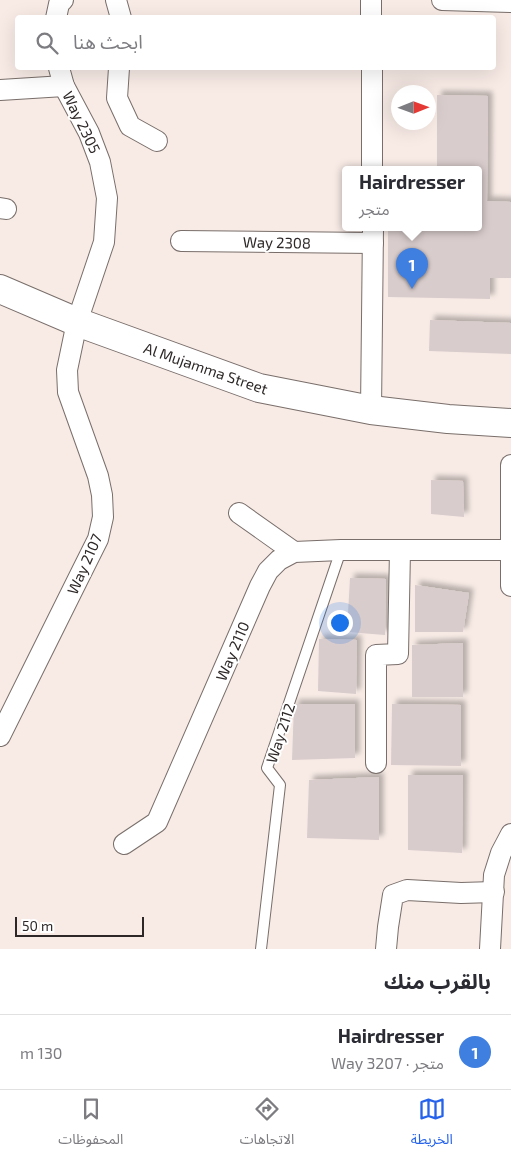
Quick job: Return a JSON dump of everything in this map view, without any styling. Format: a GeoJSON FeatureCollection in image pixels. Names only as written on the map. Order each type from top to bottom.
{"type":"FeatureCollection","features":[{"type":"Feature","properties":{"kind":"street"},"geometry":{"type":"LineString","coordinates":[[57,15],[59,4],[64,0]]}},
{"type":"Feature","properties":{"kind":"street"},"geometry":{"type":"LineString","coordinates":[[116,0],[120,15]]}},
{"type":"Feature","properties":{"kind":"street"},"geometry":{"type":"LineString","coordinates":[[371,0],[371,15]]}},
{"type":"Feature","properties":{"kind":"street"},"geometry":{"type":"LineString","coordinates":[[442,0],[511,2]]}},
{"type":"Feature","properties":{"kind":"street"},"geometry":{"type":"LineString","coordinates":[[119,70],[117,98],[130,126],[157,141]]}},
{"type":"Feature","properties":{"kind":"street"},"geometry":{"type":"LineString","coordinates":[[372,70],[372,166]]}},
{"type":"Feature","properties":{"kind":"street"},"geometry":{"type":"LineString","coordinates":[[0,90],[61,77]]}},
{"type":"Feature","properties":{"kind":"street","name":"Way 2305"},"geometry":{"type":"LineString","coordinates":[[61,77],[89,133],[100,162],[107,198],[104,242],[77,322]]}},
{"type":"Feature","properties":{"kind":"street"},"geometry":{"type":"LineString","coordinates":[[371,410],[373,235]]}},
{"type":"Feature","properties":{"kind":"street","name":"Way 2308"},"geometry":{"type":"LineString","coordinates":[[180,241],[373,235]]}},
{"type":"Feature","properties":{"kind":"street","name":"Al Mujamma Street"},"geometry":{"type":"LineString","coordinates":[[0,289],[77,322],[259,388],[371,410],[448,419],[511,423]]}},
{"type":"Feature","properties":{"kind":"street","name":"Way 2107"},"geometry":{"type":"LineString","coordinates":[[0,736],[98,539],[103,517],[102,495],[98,476],[68,392],[68,370],[77,322]]}},
{"type":"Feature","properties":{"kind":"street"},"geometry":{"type":"LineString","coordinates":[[511,465],[511,586]]}},
{"type":"Feature","properties":{"kind":"street"},"geometry":{"type":"LineString","coordinates":[[239,514],[294,552],[341,550],[510,550]]}},
{"type":"Feature","properties":{"kind":"street"},"geometry":{"type":"LineString","coordinates":[[376,763],[376,655],[398,654],[400,550]]}},
{"type":"Feature","properties":{"kind":"street","name":"Way 2110"},"geometry":{"type":"LineString","coordinates":[[124,844],[158,822],[260,586],[268,572],[279,560],[294,552]]}},
{"type":"Feature","properties":{"kind":"street"},"geometry":{"type":"LineString","coordinates":[[490,949],[494,876],[501,853],[511,834]]}},
{"type":"Feature","properties":{"kind":"street"},"geometry":{"type":"LineString","coordinates":[[386,949],[393,895],[407,890],[462,894],[494,892]]}},
{"type":"Feature","properties":{"kind":"lane","name":"Way 2112"},"geometry":{"type":"LineString","coordinates":[[261,949],[280,785],[267,768],[341,550]]}},
{"type":"Feature","properties":{"kind":"building"},"geometry":{"type":"Polygon","coordinates":[[[437,95],[488,96],[487,201],[511,202],[511,278],[490,278],[490,299],[388,297],[388,231],[482,231],[482,166],[437,166],[437,95]]]}},
{"type":"Feature","properties":{"kind":"building"},"geometry":{"type":"Polygon","coordinates":[[[430,320],[511,323],[511,354],[429,351],[430,320]]]}},
{"type":"Feature","properties":{"kind":"building"},"geometry":{"type":"Polygon","coordinates":[[[431,480],[463,481],[464,517],[431,514],[431,480]]]}},
{"type":"Feature","properties":{"kind":"building"},"geometry":{"type":"Polygon","coordinates":[[[350,578],[386,579],[385,635],[347,632],[350,578]]]}},
{"type":"Feature","properties":{"kind":"building"},"geometry":{"type":"Polygon","coordinates":[[[415,585],[469,593],[463,632],[415,632],[415,585]]]}},
{"type":"Feature","properties":{"kind":"building"},"geometry":{"type":"Polygon","coordinates":[[[319,639],[357,640],[356,694],[318,691],[319,639]]]}},
{"type":"Feature","properties":{"kind":"building"},"geometry":{"type":"Polygon","coordinates":[[[463,643],[463,697],[412,697],[412,645],[463,643]]]}},
{"type":"Feature","properties":{"kind":"building"},"geometry":{"type":"Polygon","coordinates":[[[294,704],[355,704],[355,758],[292,760],[294,704]]]}},
{"type":"Feature","properties":{"kind":"building"},"geometry":{"type":"Polygon","coordinates":[[[392,704],[461,705],[461,766],[391,765],[392,704]]]}},
{"type":"Feature","properties":{"kind":"building"},"geometry":{"type":"Polygon","coordinates":[[[408,775],[463,775],[462,853],[408,850],[408,775]]]}},
{"type":"Feature","properties":{"kind":"building"},"geometry":{"type":"Polygon","coordinates":[[[379,777],[379,840],[307,838],[309,780],[379,777]]]}},
{"type":"Feature","properties":{"kind":"place","name":"Hairdresser"},"geometry":{"type":"Point","coordinates":[412,289]}}]}
